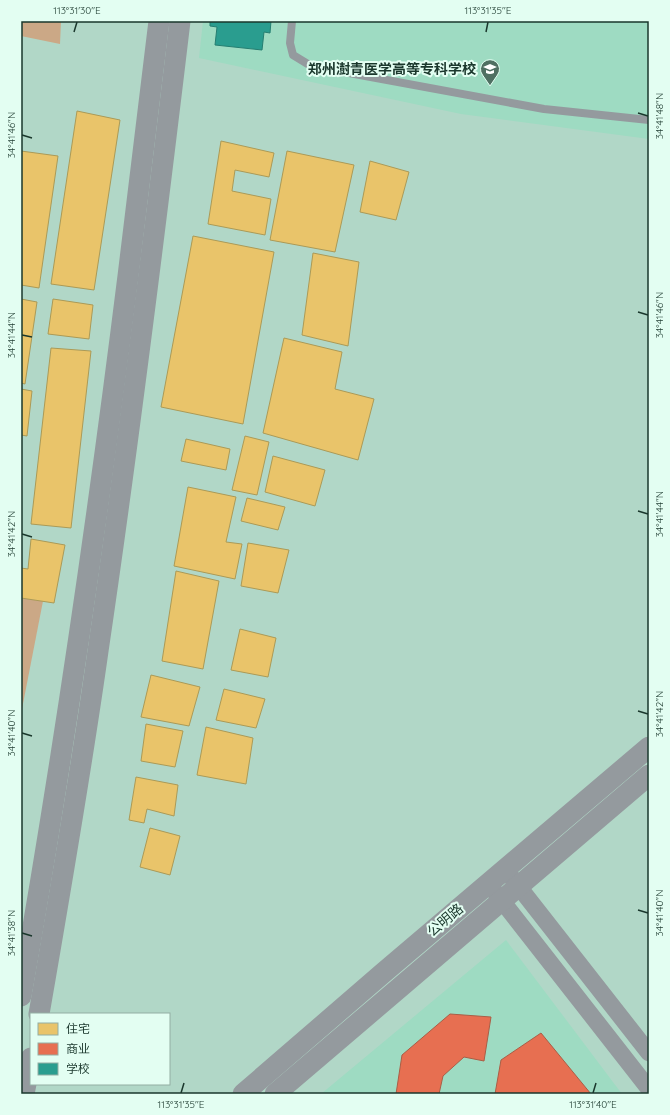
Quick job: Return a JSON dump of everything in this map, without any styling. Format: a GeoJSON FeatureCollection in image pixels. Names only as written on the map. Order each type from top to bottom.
{"type":"FeatureCollection","features":[{"type":"Feature","properties":{"kind":"street"},"geometry":{"type":"LineString","coordinates":[[21,996],[43,868],[81,626],[129,275],[159,21]]}},
{"type":"Feature","properties":{"kind":"street"},"geometry":{"type":"LineString","coordinates":[[39,1013],[64,871],[99,644],[149,277],[180,21]]}},
{"type":"Feature","properties":{"kind":"street","name":"公明路"},"geometry":{"type":"LineString","coordinates":[[242,1094],[649,747]]}},
{"type":"Feature","properties":{"kind":"street","name":"公明路"},"geometry":{"type":"LineString","coordinates":[[275,1094],[649,775]]}},
{"type":"Feature","properties":{"kind":"street"},"geometry":{"type":"LineString","coordinates":[[505,869],[649,1053]]}},
{"type":"Feature","properties":{"kind":"street"},"geometry":{"type":"LineString","coordinates":[[488,884],[649,1089]]}},
{"type":"Feature","properties":{"kind":"street"},"geometry":{"type":"LineString","coordinates":[[24,1094],[30,1063]]}},
{"type":"Feature","properties":{"kind":"lane"},"geometry":{"type":"LineString","coordinates":[[292,21],[290,43],[293,56],[311,66],[544,109],[649,120]]}},
{"type":"Feature","properties":{"kind":"shaded area"},"geometry":{"type":"Polygon","coordinates":[[[21,21],[61,21],[60,44],[21,36],[21,21]]]}},
{"type":"Feature","properties":{"kind":"shaded area","name":"郑州澍青医学高等专科学校"},"geometry":{"type":"Polygon","coordinates":[[[203,21],[649,21],[649,139],[461,114],[199,58],[203,21]]]}},
{"type":"Feature","properties":{"kind":"shaded area"},"geometry":{"type":"Polygon","coordinates":[[[21,598],[43,601],[21,714],[21,598]]]}},
{"type":"Feature","properties":{"kind":"shaded area"},"geometry":{"type":"Polygon","coordinates":[[[506,940],[622,1094],[321,1094],[506,940]]]}},
{"type":"Feature","properties":{"kind":"building: 住宅"},"geometry":{"type":"Polygon","coordinates":[[[77,111],[120,120],[94,290],[51,284],[77,111]]]}},
{"type":"Feature","properties":{"kind":"building: 住宅"},"geometry":{"type":"Polygon","coordinates":[[[221,141],[274,153],[269,177],[235,170],[232,191],[271,199],[265,235],[208,224],[221,141]]]}},
{"type":"Feature","properties":{"kind":"building: 住宅"},"geometry":{"type":"Polygon","coordinates":[[[21,151],[58,156],[39,288],[21,285],[21,151]]]}},
{"type":"Feature","properties":{"kind":"building: 住宅"},"geometry":{"type":"Polygon","coordinates":[[[287,151],[354,165],[335,252],[270,240],[287,151]]]}},
{"type":"Feature","properties":{"kind":"building: 住宅"},"geometry":{"type":"Polygon","coordinates":[[[370,161],[409,172],[396,220],[360,212],[370,161]]]}},
{"type":"Feature","properties":{"kind":"building: 住宅"},"geometry":{"type":"Polygon","coordinates":[[[193,236],[274,252],[243,424],[161,407],[193,236]]]}},
{"type":"Feature","properties":{"kind":"building: 住宅"},"geometry":{"type":"Polygon","coordinates":[[[313,253],[359,262],[348,346],[302,335],[313,253]]]}},
{"type":"Feature","properties":{"kind":"building: 住宅"},"geometry":{"type":"Polygon","coordinates":[[[21,299],[37,302],[25,384],[21,383],[21,299]]]}},
{"type":"Feature","properties":{"kind":"building: 住宅"},"geometry":{"type":"Polygon","coordinates":[[[53,299],[93,305],[89,339],[48,334],[53,299]]]}},
{"type":"Feature","properties":{"kind":"building: 住宅"},"geometry":{"type":"Polygon","coordinates":[[[284,338],[342,352],[335,389],[374,399],[358,460],[263,433],[284,338]]]}},
{"type":"Feature","properties":{"kind":"building: 住宅"},"geometry":{"type":"Polygon","coordinates":[[[51,348],[91,351],[71,528],[31,524],[51,348]]]}},
{"type":"Feature","properties":{"kind":"building: 住宅"},"geometry":{"type":"Polygon","coordinates":[[[21,389],[32,391],[27,436],[21,435],[21,389]]]}},
{"type":"Feature","properties":{"kind":"building: 住宅"},"geometry":{"type":"Polygon","coordinates":[[[245,436],[269,442],[257,495],[232,490],[245,436]]]}},
{"type":"Feature","properties":{"kind":"building: 住宅"},"geometry":{"type":"Polygon","coordinates":[[[186,439],[230,449],[226,470],[181,461],[186,439]]]}},
{"type":"Feature","properties":{"kind":"building: 住宅"},"geometry":{"type":"Polygon","coordinates":[[[273,456],[325,470],[315,506],[265,492],[273,456]]]}},
{"type":"Feature","properties":{"kind":"building: 住宅"},"geometry":{"type":"Polygon","coordinates":[[[188,487],[236,497],[226,542],[242,544],[235,579],[174,566],[188,487]]]}},
{"type":"Feature","properties":{"kind":"building: 住宅"},"geometry":{"type":"Polygon","coordinates":[[[247,498],[285,507],[278,530],[241,521],[247,498]]]}},
{"type":"Feature","properties":{"kind":"building: 住宅"},"geometry":{"type":"Polygon","coordinates":[[[31,539],[65,545],[54,603],[21,598],[21,568],[28,569],[31,539]]]}},
{"type":"Feature","properties":{"kind":"building: 住宅"},"geometry":{"type":"Polygon","coordinates":[[[248,543],[289,550],[278,593],[241,586],[248,543]]]}},
{"type":"Feature","properties":{"kind":"building: 住宅"},"geometry":{"type":"Polygon","coordinates":[[[176,571],[219,581],[203,669],[162,661],[176,571]]]}},
{"type":"Feature","properties":{"kind":"building: 住宅"},"geometry":{"type":"Polygon","coordinates":[[[240,629],[276,638],[268,677],[231,670],[240,629]]]}},
{"type":"Feature","properties":{"kind":"building: 住宅"},"geometry":{"type":"Polygon","coordinates":[[[151,675],[200,687],[189,726],[141,717],[151,675]]]}},
{"type":"Feature","properties":{"kind":"building: 住宅"},"geometry":{"type":"Polygon","coordinates":[[[224,689],[265,699],[256,728],[216,720],[224,689]]]}},
{"type":"Feature","properties":{"kind":"building: 住宅"},"geometry":{"type":"Polygon","coordinates":[[[146,724],[183,731],[175,767],[141,761],[146,724]]]}},
{"type":"Feature","properties":{"kind":"building: 住宅"},"geometry":{"type":"Polygon","coordinates":[[[206,727],[253,738],[246,784],[197,775],[206,727]]]}},
{"type":"Feature","properties":{"kind":"building: 住宅"},"geometry":{"type":"Polygon","coordinates":[[[136,777],[178,785],[174,816],[147,809],[144,823],[129,820],[136,777]]]}},
{"type":"Feature","properties":{"kind":"building: 住宅"},"geometry":{"type":"Polygon","coordinates":[[[150,828],[180,836],[170,875],[140,867],[150,828]]]}},
{"type":"Feature","properties":{"kind":"building: 商业"},"geometry":{"type":"Polygon","coordinates":[[[450,1014],[491,1017],[484,1061],[464,1057],[443,1076],[439,1094],[396,1094],[402,1055],[450,1014]]]}},
{"type":"Feature","properties":{"kind":"building: 商业"},"geometry":{"type":"Polygon","coordinates":[[[541,1033],[591,1094],[495,1094],[501,1060],[541,1033]]]}},
{"type":"Feature","properties":{"kind":"building: 学校"},"geometry":{"type":"Polygon","coordinates":[[[210,21],[271,21],[270,33],[264,32],[262,50],[215,45],[217,27],[210,26],[210,21]]]}},
{"type":"Feature","properties":{"kind":"place","name":"郑州澍青医学高等专科学校"},"geometry":{"type":"Point","coordinates":[490,86]}}]}
